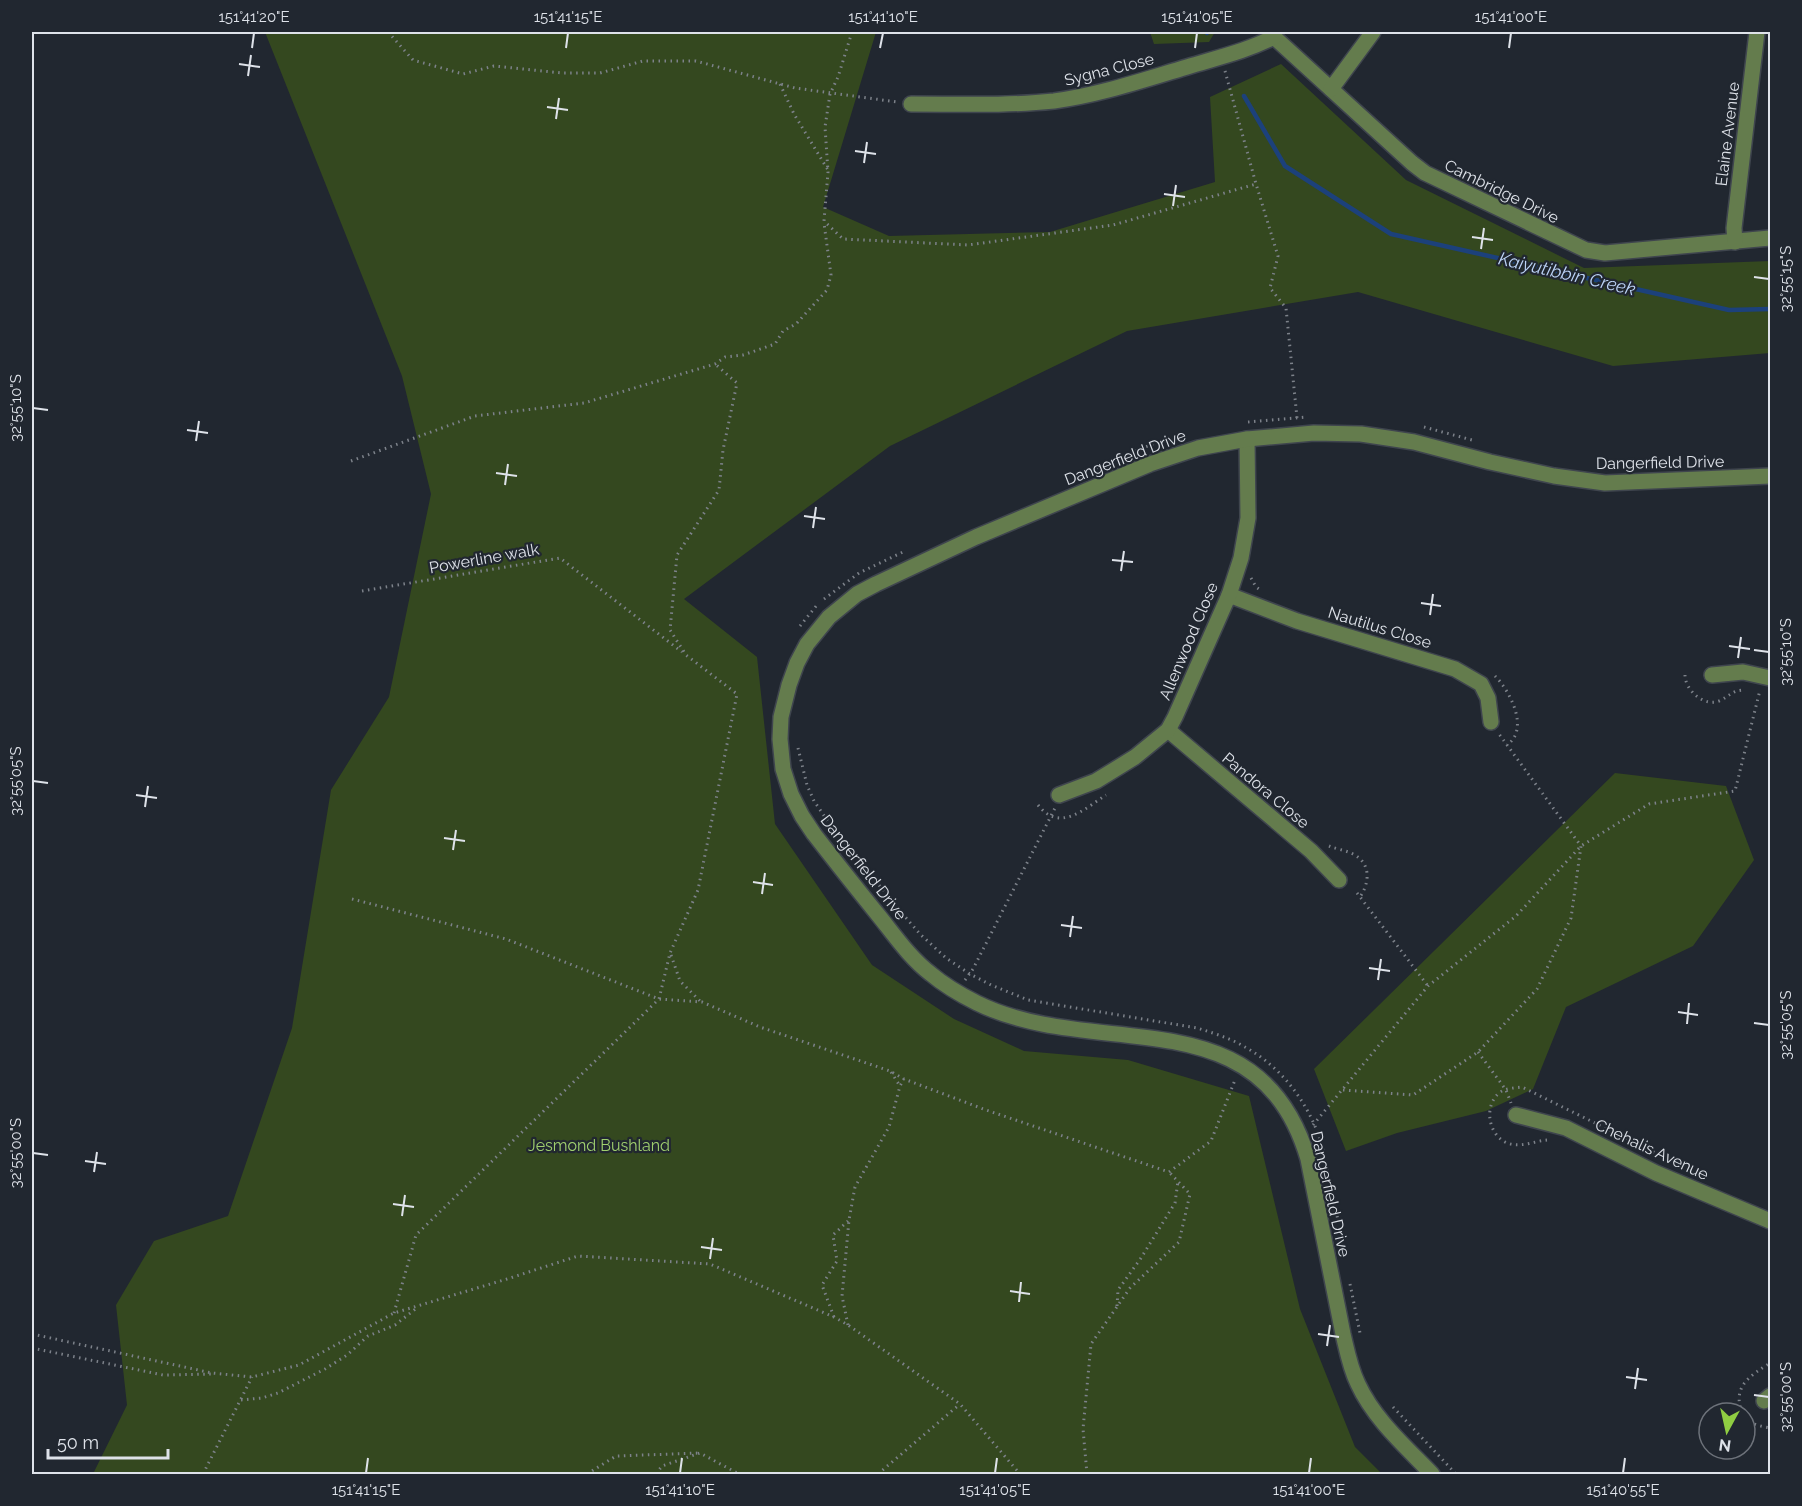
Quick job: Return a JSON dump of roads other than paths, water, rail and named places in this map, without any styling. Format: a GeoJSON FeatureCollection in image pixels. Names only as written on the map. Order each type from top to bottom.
{"type":"FeatureCollection","features":[{"type":"Feature","properties":{"kind":"street"},"geometry":{"type":"LineString","coordinates":[[1331,89],[1373,32]]}},
{"type":"Feature","properties":{"kind":"street","name":"Elaine Avenue"},"geometry":{"type":"LineString","coordinates":[[1735,242],[1757,32]]}},
{"type":"Feature","properties":{"kind":"street","name":"Cambridge Drive"},"geometry":{"type":"LineString","coordinates":[[1272,34],[1425,173],[1586,250],[1605,253],[1770,238]]}},
{"type":"Feature","properties":{"kind":"street","name":"Sygna Close"},"geometry":{"type":"LineString","coordinates":[[911,104],[1053,101],[1095,94],[1261,44],[1272,34]]}},
{"type":"Feature","properties":{"kind":"street","name":"Dangerfield Drive"},"geometry":{"type":"LineString","coordinates":[[1432,1474],[1383,1422],[1358,1384],[1348,1358],[1308,1159],[1301,1136],[1279,1099],[1264,1082],[1242,1064],[1210,1050],[1179,1042],[1028,1021],[979,1004],[931,974],[909,953],[814,834],[796,805],[783,769],[780,739],[784,701],[797,663],[817,630],[857,594],[976,537],[1150,464],[1198,447],[1247,439],[1314,433],[1361,434],[1414,442],[1554,476],[1605,483],[1770,476]]}},
{"type":"Feature","properties":{"kind":"street","name":"Allenwood Close"},"geometry":{"type":"LineString","coordinates":[[1059,795],[1096,781],[1135,757],[1168,730],[1229,595],[1241,558],[1248,518],[1247,439]]}},
{"type":"Feature","properties":{"kind":"street","name":"Nautilus Close"},"geometry":{"type":"LineString","coordinates":[[1229,595],[1297,621],[1455,669],[1481,684],[1488,698],[1491,722]]}},
{"type":"Feature","properties":{"kind":"street"},"geometry":{"type":"LineString","coordinates":[[1712,675],[1743,672],[1767,677]]}},
{"type":"Feature","properties":{"kind":"street","name":"Pandora Close"},"geometry":{"type":"LineString","coordinates":[[1168,730],[1311,851],[1339,880]]}},
{"type":"Feature","properties":{"kind":"street","name":"Chehalis Avenue"},"geometry":{"type":"LineString","coordinates":[[1516,1115],[1566,1128],[1656,1173],[1770,1221]]}},
{"type":"Feature","properties":{"kind":"waterway","name":"Kaiyutibbin Creek"},"geometry":{"type":"LineString","coordinates":[[1244,96],[1285,166],[1391,234],[1729,310],[1770,309]]}},
{"type":"Feature","properties":{"kind":"park label","name":"Jesmond Bushland"},"geometry":{"type":"Point","coordinates":[599,1145]}}]}
